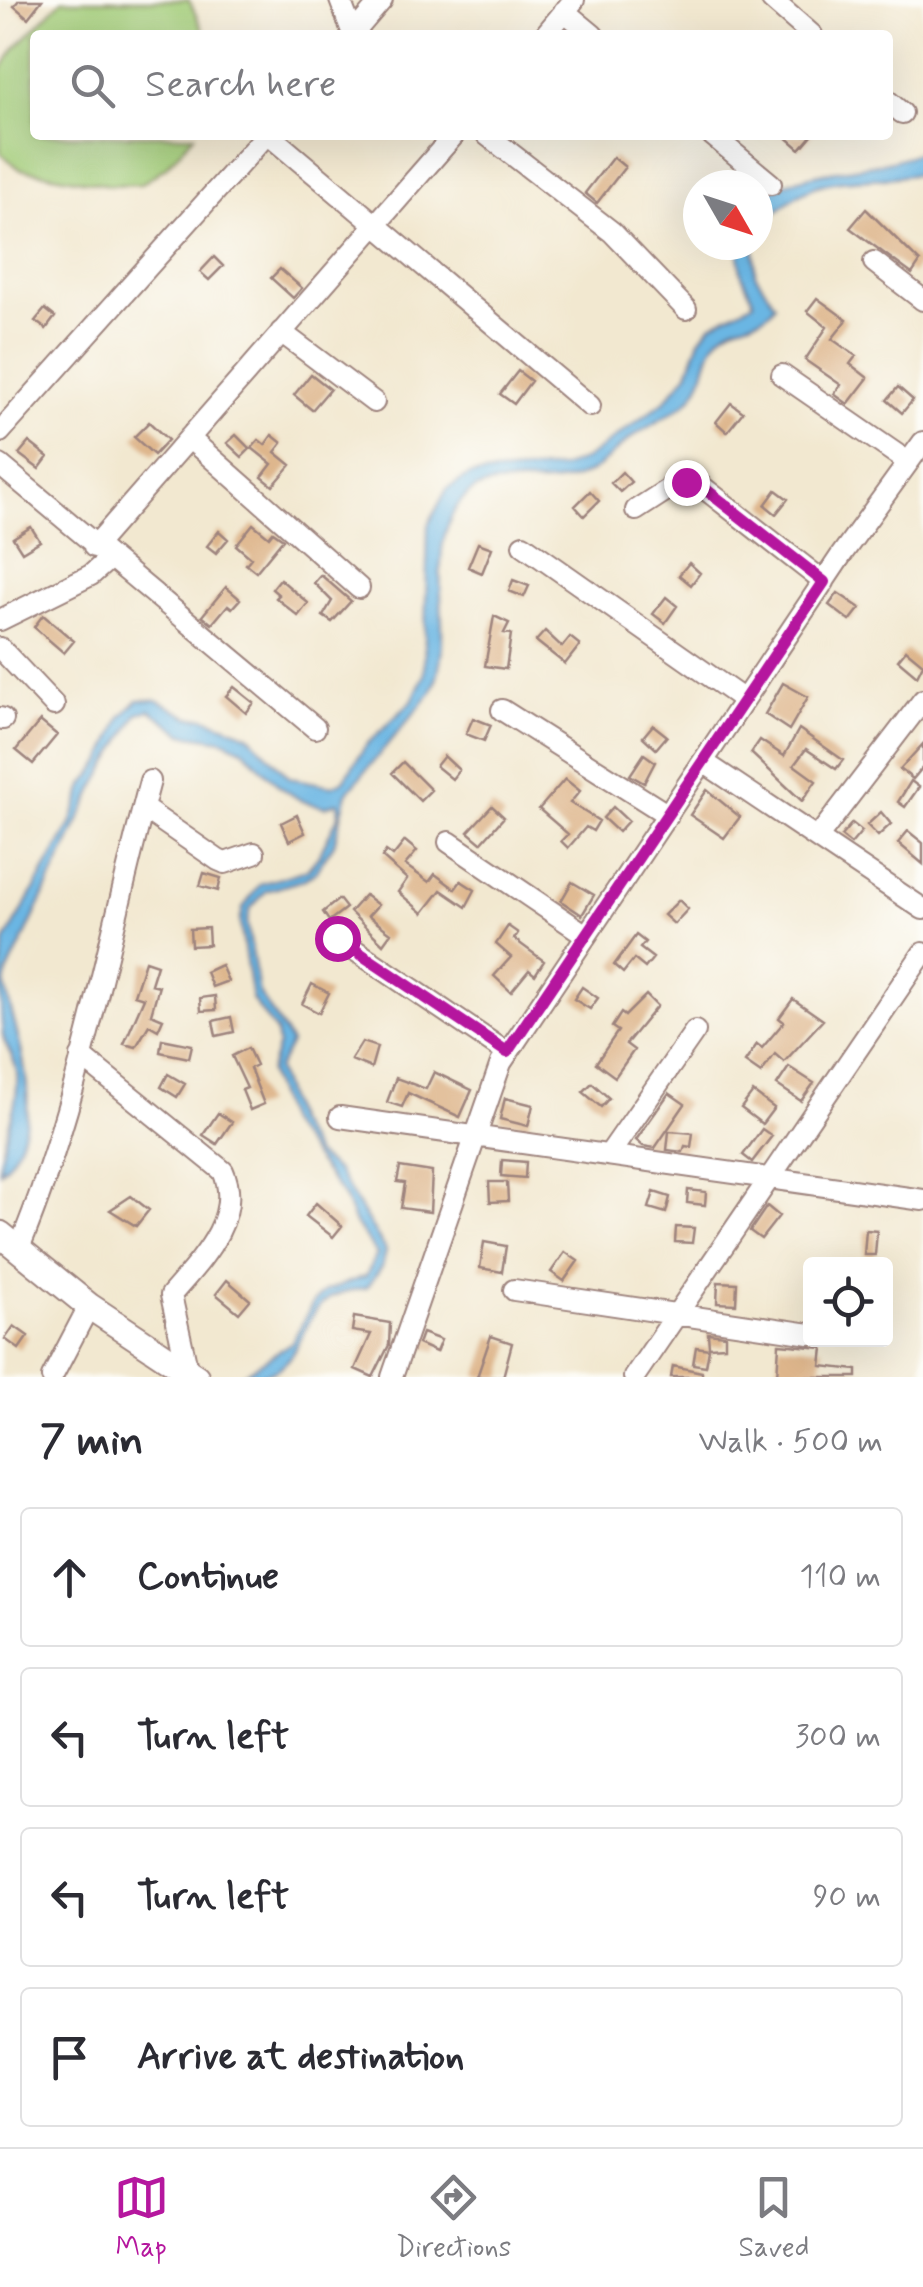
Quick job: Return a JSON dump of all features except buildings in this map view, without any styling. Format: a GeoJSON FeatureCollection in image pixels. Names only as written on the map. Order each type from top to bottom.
{"type":"FeatureCollection","features":[{"type":"Feature","properties":{"kind":"main road"},"geometry":{"type":"LineString","coordinates":[[9,1241],[89,1306],[192,1375]]}},
{"type":"Feature","properties":{"kind":"street"},"geometry":{"type":"LineString","coordinates":[[340,0],[350,30]]}},
{"type":"Feature","properties":{"kind":"street"},"geometry":{"type":"LineString","coordinates":[[356,30],[382,0]]}},
{"type":"Feature","properties":{"kind":"street"},"geometry":{"type":"LineString","coordinates":[[772,0],[806,30]]}},
{"type":"Feature","properties":{"kind":"street"},"geometry":{"type":"LineString","coordinates":[[549,30],[569,6],[588,30]]}},
{"type":"Feature","properties":{"kind":"street"},"geometry":{"type":"LineString","coordinates":[[0,432],[263,140]]}},
{"type":"Feature","properties":{"kind":"street"},"geometry":{"type":"LineString","coordinates":[[273,140],[590,406]]}},
{"type":"Feature","properties":{"kind":"street"},"geometry":{"type":"LineString","coordinates":[[0,620],[84,579],[189,438],[450,140]]}},
{"type":"Feature","properties":{"kind":"street"},"geometry":{"type":"LineString","coordinates":[[493,140],[612,232],[686,309]]}},
{"type":"Feature","properties":{"kind":"street"},"geometry":{"type":"LineString","coordinates":[[718,140],[753,170]]}},
{"type":"Feature","properties":{"kind":"street"},"geometry":{"type":"LineString","coordinates":[[874,262],[923,300]]}},
{"type":"Feature","properties":{"kind":"street"},"geometry":{"type":"LineString","coordinates":[[281,332],[374,402]]}},
{"type":"Feature","properties":{"kind":"street"},"geometry":{"type":"LineString","coordinates":[[782,375],[908,462]]}},
{"type":"Feature","properties":{"kind":"street"},"geometry":{"type":"LineString","coordinates":[[189,438],[359,588]]}},
{"type":"Feature","properties":{"kind":"street"},"geometry":{"type":"LineString","coordinates":[[392,1377],[507,1052],[923,442]]}},
{"type":"Feature","properties":{"kind":"street"},"geometry":{"type":"LineString","coordinates":[[0,465],[316,728]]}},
{"type":"Feature","properties":{"kind":"street"},"geometry":{"type":"LineString","coordinates":[[636,510],[674,486],[700,485],[824,582]]}},
{"type":"Feature","properties":{"kind":"street"},"geometry":{"type":"LineString","coordinates":[[522,545],[744,700]]}},
{"type":"Feature","properties":{"kind":"street"},"geometry":{"type":"LineString","coordinates":[[0,648],[54,704]]}},
{"type":"Feature","properties":{"kind":"street"},"geometry":{"type":"LineString","coordinates":[[818,837],[923,700]]}},
{"type":"Feature","properties":{"kind":"street"},"geometry":{"type":"LineString","coordinates":[[502,710],[668,816]]}},
{"type":"Feature","properties":{"kind":"street"},"geometry":{"type":"LineString","coordinates":[[704,763],[923,909]]}},
{"type":"Feature","properties":{"kind":"street"},"geometry":{"type":"LineString","coordinates":[[9,1241],[47,1174],[150,782]]}},
{"type":"Feature","properties":{"kind":"street"},"geometry":{"type":"LineString","coordinates":[[143,808],[225,863],[254,853]]}},
{"type":"Feature","properties":{"kind":"street"},"geometry":{"type":"LineString","coordinates":[[448,842],[586,936]]}},
{"type":"Feature","properties":{"kind":"street"},"geometry":{"type":"LineString","coordinates":[[337,938],[507,1052]]}},
{"type":"Feature","properties":{"kind":"street"},"geometry":{"type":"LineString","coordinates":[[634,1377],[766,1178],[923,953]]}},
{"type":"Feature","properties":{"kind":"street"},"geometry":{"type":"LineString","coordinates":[[610,1153],[695,1032]]}},
{"type":"Feature","properties":{"kind":"street"},"geometry":{"type":"LineString","coordinates":[[81,1056],[224,1171],[229,1184],[226,1216],[218,1235],[171,1295],[192,1375]]}},
{"type":"Feature","properties":{"kind":"street"},"geometry":{"type":"LineString","coordinates":[[340,1117],[923,1200]]}},
{"type":"Feature","properties":{"kind":"street"},"geometry":{"type":"LineString","coordinates":[[514,1290],[803,1333]]}},
{"type":"Feature","properties":{"kind":"street"},"geometry":{"type":"LineString","coordinates":[[52,1377],[89,1306]]}},
{"type":"Feature","properties":{"kind":"green space"},"geometry":{"type":"Polygon","coordinates":[[[62,0],[189,0],[203,30],[33,30],[62,0]]]}},
{"type":"Feature","properties":{"kind":"green space"},"geometry":{"type":"Polygon","coordinates":[[[30,33],[30,140],[190,140],[166,167],[141,184],[109,185],[20,169],[0,153],[0,72],[30,33]]]}},
{"type":"Feature","properties":{"kind":"water"},"geometry":{"type":"Polygon","coordinates":[[[923,150],[923,173],[816,186],[773,215],[773,190],[791,182],[903,158],[923,150]]]}},
{"type":"Feature","properties":{"kind":"water"},"geometry":{"type":"Polygon","coordinates":[[[740,260],[755,260],[755,274],[775,304],[758,319],[722,334],[711,350],[699,386],[686,403],[579,477],[483,487],[468,495],[455,510],[442,553],[441,656],[431,693],[347,793],[334,844],[315,872],[303,880],[266,891],[250,909],[247,922],[259,993],[291,1043],[277,1069],[294,1120],[315,1154],[338,1172],[386,1251],[382,1267],[366,1288],[333,1296],[316,1311],[288,1360],[262,1375],[239,1377],[292,1342],[314,1301],[325,1291],[366,1276],[377,1254],[355,1224],[344,1197],[287,1123],[269,1073],[278,1045],[276,1032],[252,999],[240,922],[243,908],[260,884],[307,870],[318,857],[339,815],[338,802],[325,807],[302,801],[279,786],[243,749],[223,740],[183,734],[150,710],[138,713],[95,787],[7,974],[5,986],[23,1057],[27,1107],[24,1130],[15,1152],[0,1172],[17,1086],[16,1068],[2,1026],[5,942],[71,824],[84,785],[102,762],[121,717],[138,700],[157,700],[189,717],[206,718],[249,735],[290,778],[332,786],[344,780],[366,745],[412,701],[424,675],[428,525],[447,489],[470,475],[561,468],[586,459],[665,401],[688,373],[700,339],[712,324],[754,302],[740,260]]]}},
{"type":"Feature","properties":{"kind":"route"},"geometry":{"type":"LineString","coordinates":[[337,938],[507,1052],[824,582],[700,485],[686,482]]}}]}
